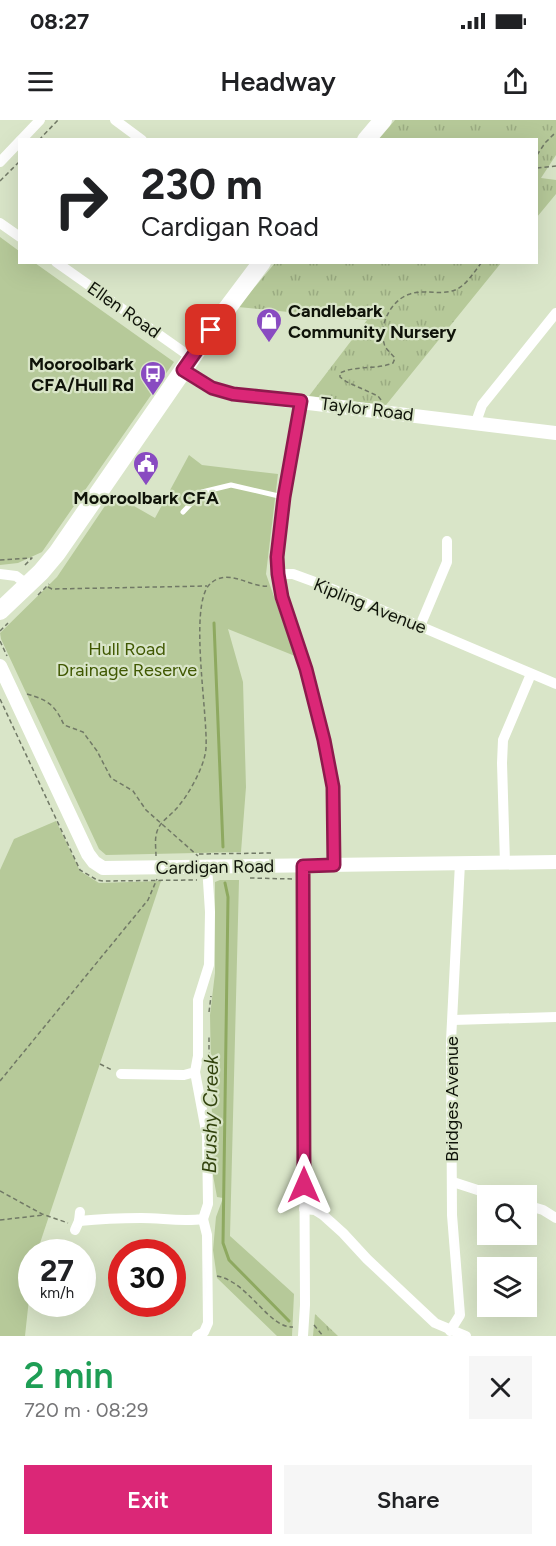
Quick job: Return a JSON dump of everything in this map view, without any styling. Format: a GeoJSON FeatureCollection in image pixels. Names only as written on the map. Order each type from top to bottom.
{"type":"FeatureCollection","features":[{"type":"Feature","properties":{"kind":"main road"},"geometry":{"type":"LineString","coordinates":[[368,138],[383,120]]}},
{"type":"Feature","properties":{"kind":"main road"},"geometry":{"type":"LineString","coordinates":[[0,612],[57,553],[261,264]]}},
{"type":"Feature","properties":{"kind":"street"},"geometry":{"type":"LineString","coordinates":[[22,138],[40,120]]}},
{"type":"Feature","properties":{"kind":"street"},"geometry":{"type":"LineString","coordinates":[[115,120],[139,138]]}},
{"type":"Feature","properties":{"kind":"street"},"geometry":{"type":"LineString","coordinates":[[0,162],[18,142]]}},
{"type":"Feature","properties":{"kind":"street"},"geometry":{"type":"LineString","coordinates":[[0,223],[18,236]]}},
{"type":"Feature","properties":{"kind":"street","name":"Ellen Road"},"geometry":{"type":"LineString","coordinates":[[59,264],[188,364]]}},
{"type":"Feature","properties":{"kind":"street"},"geometry":{"type":"LineString","coordinates":[[476,422],[482,405],[556,313]]}},
{"type":"Feature","properties":{"kind":"street","name":"Taylor Road"},"geometry":{"type":"LineString","coordinates":[[188,364],[212,388],[233,394],[556,433]]}},
{"type":"Feature","properties":{"kind":"street"},"geometry":{"type":"LineString","coordinates":[[301,401],[284,497],[277,557],[278,579],[306,669],[324,740],[333,787],[334,865]]}},
{"type":"Feature","properties":{"kind":"street"},"geometry":{"type":"LineString","coordinates":[[420,626],[447,562],[447,541]]}},
{"type":"Feature","properties":{"kind":"street"},"geometry":{"type":"LineString","coordinates":[[0,574],[16,576],[28,585]]}},
{"type":"Feature","properties":{"kind":"street","name":"Kipling Avenue"},"geometry":{"type":"LineString","coordinates":[[278,579],[293,574],[556,684]]}},
{"type":"Feature","properties":{"kind":"street","name":"Cardigan Road"},"geometry":{"type":"LineString","coordinates":[[0,666],[94,862],[103,868],[157,874],[303,872],[334,865],[556,862]]}},
{"type":"Feature","properties":{"kind":"street"},"geometry":{"type":"LineString","coordinates":[[505,863],[503,740],[531,674]]}},
{"type":"Feature","properties":{"kind":"street","name":"Bridges Avenue"},"geometry":{"type":"LineString","coordinates":[[450,1331],[460,1315],[452,1215],[451,1041],[460,863]]}},
{"type":"Feature","properties":{"kind":"street"},"geometry":{"type":"LineString","coordinates":[[303,872],[305,1305],[303,1336]]}},
{"type":"Feature","properties":{"kind":"street"},"geometry":{"type":"LineString","coordinates":[[197,1336],[204,1332],[208,1323],[207,1235],[203,1219],[208,1204],[207,1136],[195,1072],[198,1056],[198,1000],[209,965],[210,912],[205,873]]}},
{"type":"Feature","properties":{"kind":"street"},"geometry":{"type":"LineString","coordinates":[[453,1020],[556,1017]]}},
{"type":"Feature","properties":{"kind":"street"},"geometry":{"type":"LineString","coordinates":[[121,1074],[184,1075],[195,1072]]}},
{"type":"Feature","properties":{"kind":"street"},"geometry":{"type":"LineString","coordinates":[[453,1182],[477,1190]]}},
{"type":"Feature","properties":{"kind":"street"},"geometry":{"type":"LineString","coordinates":[[537,1208],[556,1218]]}},
{"type":"Feature","properties":{"kind":"street"},"geometry":{"type":"LineString","coordinates":[[304,1209],[315,1210],[323,1215],[435,1323],[466,1336]]}},
{"type":"Feature","properties":{"kind":"street"},"geometry":{"type":"LineString","coordinates":[[78,1222],[141,1218],[184,1221],[203,1219]]}},
{"type":"Feature","properties":{"kind":"lane"},"geometry":{"type":"LineString","coordinates":[[183,512],[202,492],[231,485],[284,497]]}},
{"type":"Feature","properties":{"kind":"path"},"geometry":{"type":"LineString","coordinates":[[41,138],[58,120]]}},
{"type":"Feature","properties":{"kind":"path"},"geometry":{"type":"LineString","coordinates":[[538,154],[556,132]]}},
{"type":"Feature","properties":{"kind":"path"},"geometry":{"type":"LineString","coordinates":[[0,181],[18,163]]}},
{"type":"Feature","properties":{"kind":"path"},"geometry":{"type":"LineString","coordinates":[[538,168],[556,166]]}},
{"type":"Feature","properties":{"kind":"path"},"geometry":{"type":"LineString","coordinates":[[378,402],[382,401],[378,396],[346,382],[340,377],[340,373],[345,370],[380,367],[393,363],[395,358],[384,344],[383,337],[389,311],[399,300],[409,294],[453,291],[465,284],[480,264]]}},
{"type":"Feature","properties":{"kind":"path"},"geometry":{"type":"LineString","coordinates":[[0,560],[32,558],[26,564]]}},
{"type":"Feature","properties":{"kind":"path"},"geometry":{"type":"LineString","coordinates":[[0,1081],[148,900],[157,874],[156,834],[162,823],[176,810],[187,793],[205,754],[200,620],[201,603],[208,586],[217,579],[229,577],[241,578],[266,586],[278,579]]}},
{"type":"Feature","properties":{"kind":"path"},"geometry":{"type":"LineString","coordinates":[[47,586],[52,589],[208,586]]}},
{"type":"Feature","properties":{"kind":"path"},"geometry":{"type":"LineString","coordinates":[[25,694],[43,699],[57,710],[64,725],[83,732],[97,751],[111,778],[133,791],[146,810],[198,854]]}},
{"type":"Feature","properties":{"kind":"path"},"geometry":{"type":"LineString","coordinates":[[0,699],[80,870],[103,881],[157,874],[205,873]]}},
{"type":"Feature","properties":{"kind":"path"},"geometry":{"type":"LineString","coordinates":[[244,878],[303,872]]}},
{"type":"Feature","properties":{"kind":"path"},"geometry":{"type":"LineString","coordinates":[[209,1014],[212,990]]}},
{"type":"Feature","properties":{"kind":"path"},"geometry":{"type":"LineString","coordinates":[[209,1036],[209,1090]]}},
{"type":"Feature","properties":{"kind":"path"},"geometry":{"type":"LineString","coordinates":[[100,1064],[121,1074]]}},
{"type":"Feature","properties":{"kind":"path"},"geometry":{"type":"LineString","coordinates":[[0,1191],[46,1215],[78,1222]]}},
{"type":"Feature","properties":{"kind":"path"},"geometry":{"type":"LineString","coordinates":[[0,1220],[46,1215]]}},
{"type":"Feature","properties":{"kind":"path"},"geometry":{"type":"LineString","coordinates":[[216,1272],[216,1276],[229,1279],[239,1286],[278,1324],[291,1328],[296,1324]]}},
{"type":"Feature","properties":{"kind":"path"},"geometry":{"type":"LineString","coordinates":[[309,1324],[315,1326],[323,1336]]}},
{"type":"Feature","properties":{"kind":"green space"},"geometry":{"type":"Polygon","coordinates":[[[395,120],[556,120],[556,155],[541,178],[556,180],[556,194],[538,216],[538,138],[380,138],[395,120]]]}},
{"type":"Feature","properties":{"kind":"green space"},"geometry":{"type":"Polygon","coordinates":[[[0,237],[18,250],[18,264],[36,264],[174,362],[42,552],[18,563],[0,565],[0,237]]]}},
{"type":"Feature","properties":{"kind":"green space"},"geometry":{"type":"Polygon","coordinates":[[[274,264],[500,264],[386,405],[309,396],[367,320],[238,307],[274,264]]]}},
{"type":"Feature","properties":{"kind":"green space","name":"Hull Road Drainage Reserve"},"geometry":{"type":"Polygon","coordinates":[[[189,455],[202,465],[278,474],[266,574],[295,656],[228,629],[243,682],[246,787],[241,852],[106,855],[99,849],[0,633],[57,577],[113,494],[155,518],[189,455]]]}},
{"type":"Feature","properties":{"kind":"green space"},"geometry":{"type":"Polygon","coordinates":[[[56,821],[80,871],[99,883],[161,881],[41,1239],[18,1239],[18,1317],[27,1317],[25,1336],[0,1336],[0,870],[14,839],[56,821]]]}},
{"type":"Feature","properties":{"kind":"green space"},"geometry":{"type":"Polygon","coordinates":[[[239,880],[230,1236],[294,1294],[292,1336],[277,1336],[217,1278],[213,1250],[216,1217],[223,1198],[217,1197],[213,1175],[210,1015],[215,973],[215,882],[239,880]]]}},
{"type":"Feature","properties":{"kind":"green space"},"geometry":{"type":"Polygon","coordinates":[[[315,1314],[338,1336],[313,1336],[315,1314]]]}},
{"type":"Feature","properties":{"kind":"waterway","name":"Brushy Creek"},"geometry":{"type":"LineString","coordinates":[[214,623],[223,847]]}},
{"type":"Feature","properties":{"kind":"waterway","name":"Brushy Creek"},"geometry":{"type":"LineString","coordinates":[[225,883],[228,897],[223,1243],[229,1260],[289,1321]]}},
{"type":"Feature","properties":{"kind":"place","name":"Candlebark Community Nursery"},"geometry":{"type":"Point","coordinates":[269,344]}},
{"type":"Feature","properties":{"kind":"place","name":"Mooroolbark CFA/Hull Rd"},"geometry":{"type":"Point","coordinates":[153,397]}},
{"type":"Feature","properties":{"kind":"place","name":"Mooroolbark CFA"},"geometry":{"type":"Point","coordinates":[146,487]}},
{"type":"Feature","properties":{"kind":"route"},"geometry":{"type":"LineString","coordinates":[[211,330],[183,370],[212,388],[233,394],[301,401],[284,497],[277,557],[278,574],[282,597],[306,669],[324,740],[333,787],[334,853],[334,865],[303,866],[304,1185]]}}]}
